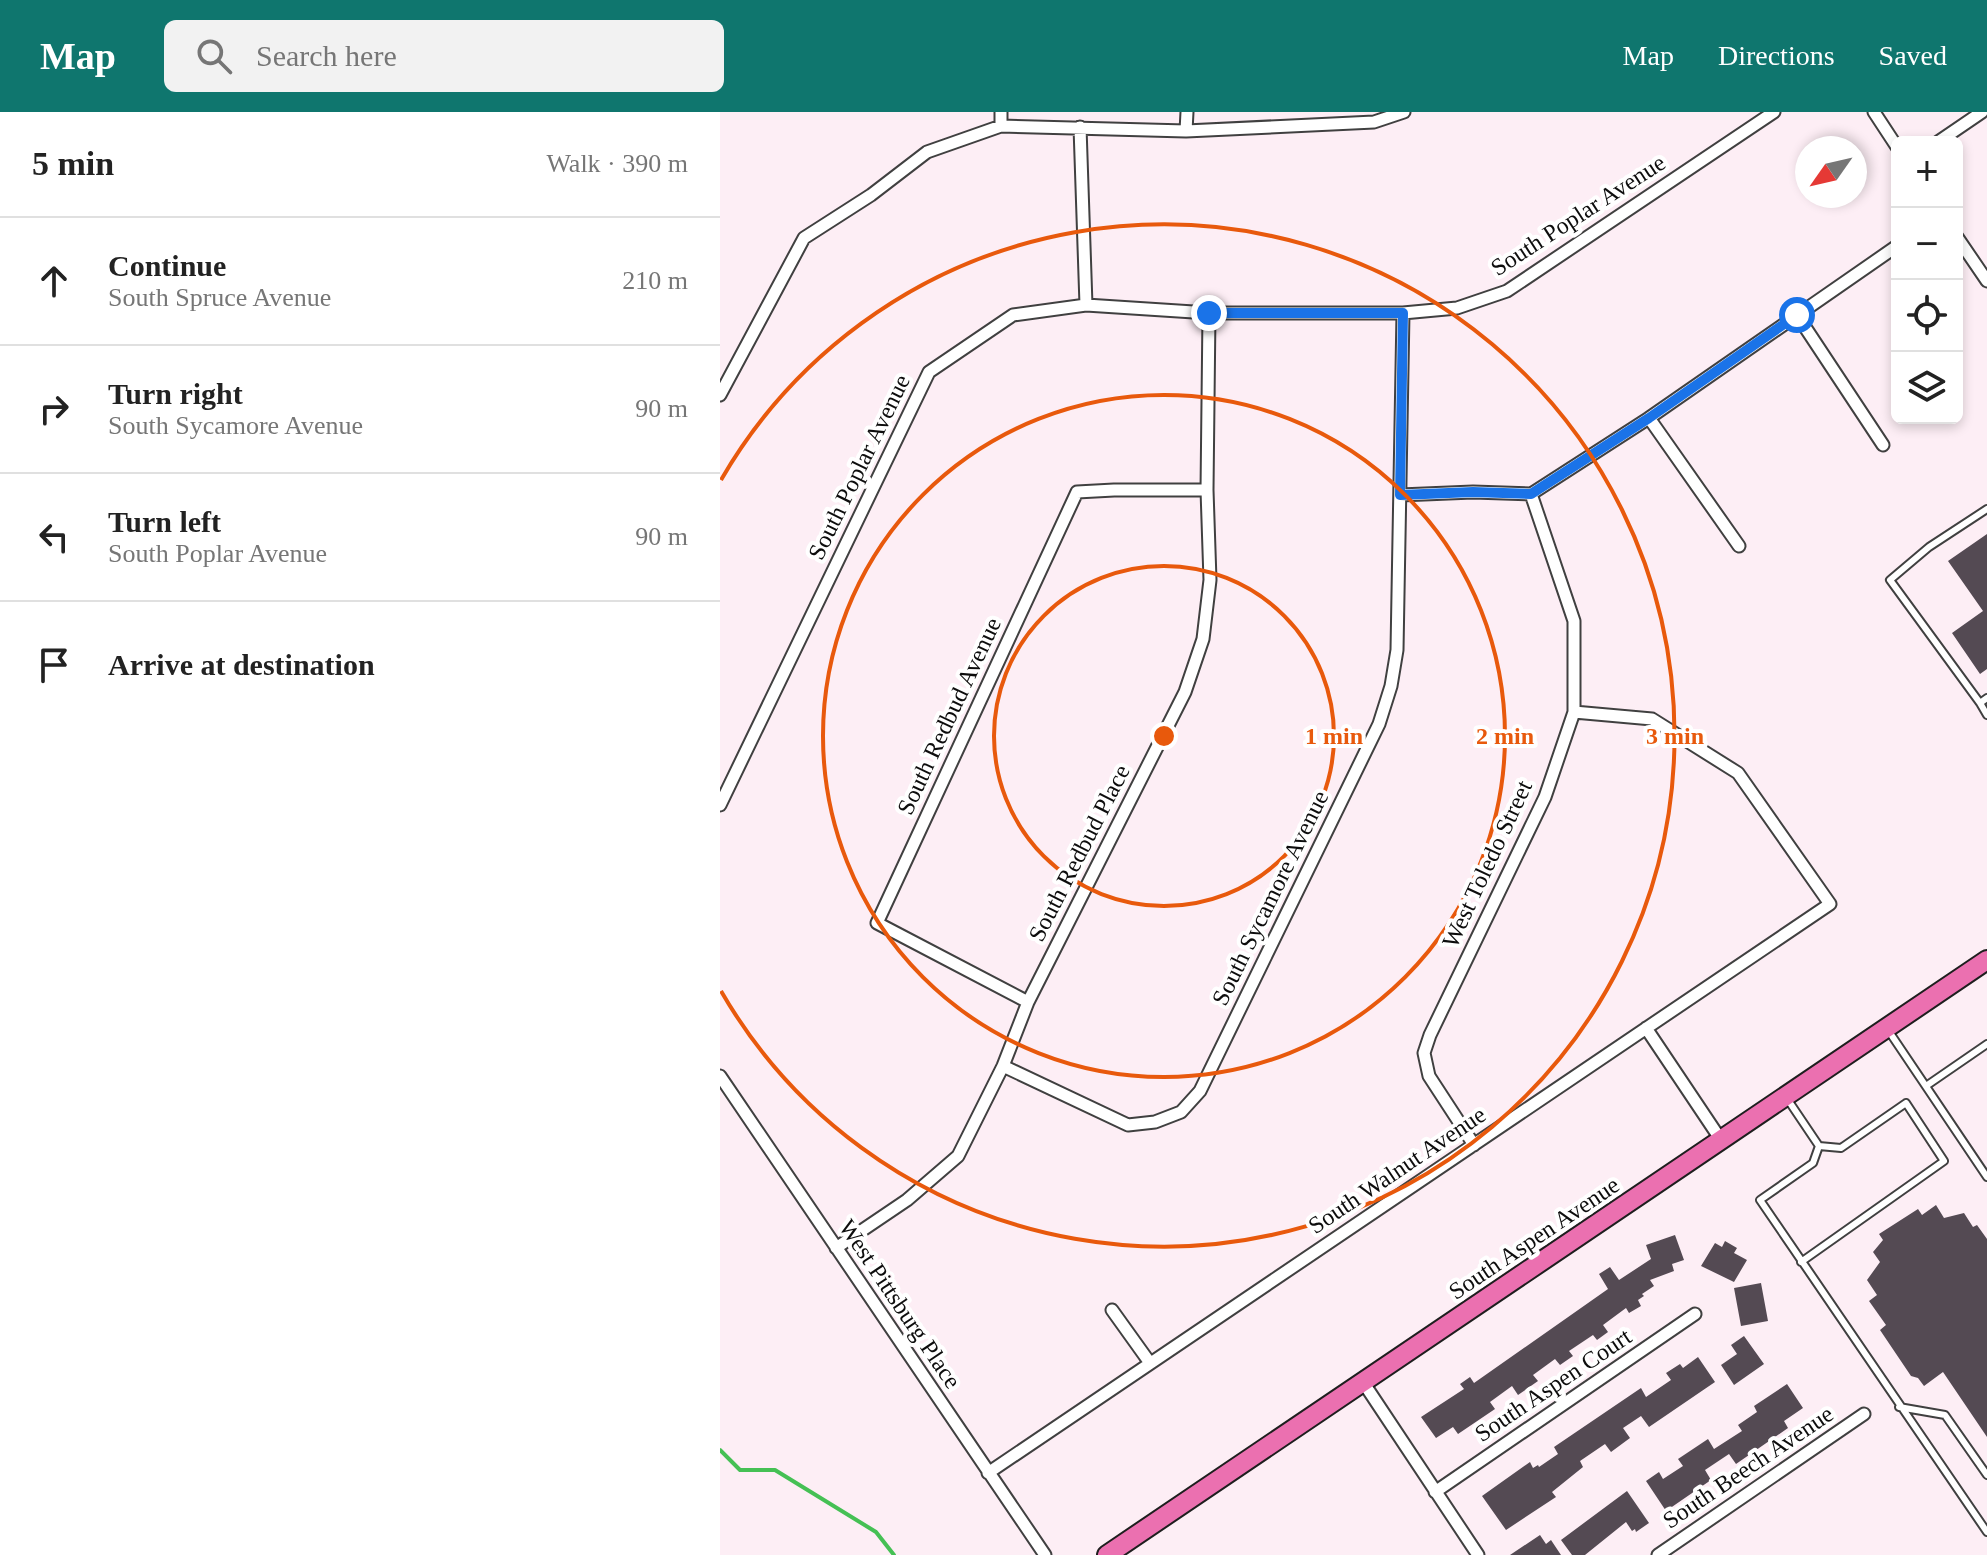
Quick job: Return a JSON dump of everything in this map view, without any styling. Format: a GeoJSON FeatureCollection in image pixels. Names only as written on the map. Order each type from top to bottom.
{"type":"FeatureCollection","features":[{"type":"Feature","properties":{"kind":"main road","name":"South Aspen Avenue"},"geometry":{"type":"LineString","coordinates":[[1107,1555],[1987,960]]}},
{"type":"Feature","properties":{"kind":"street"},"geometry":{"type":"LineString","coordinates":[[1001,112],[1001,126]]}},
{"type":"Feature","properties":{"kind":"street"},"geometry":{"type":"LineString","coordinates":[[1186,131],[1187,112]]}},
{"type":"Feature","properties":{"kind":"street"},"geometry":{"type":"LineString","coordinates":[[720,395],[804,238],[871,195],[927,152],[1001,126],[1186,131],[1374,122],[1404,112]]}},
{"type":"Feature","properties":{"kind":"street","name":"South Poplar Avenue"},"geometry":{"type":"LineString","coordinates":[[720,805],[929,372],[1013,315],[1086,305],[1209,313],[1403,313],[1457,308],[1507,291],[1774,112]]}},
{"type":"Feature","properties":{"kind":"street"},"geometry":{"type":"LineString","coordinates":[[1874,112],[1891,138]]}},
{"type":"Feature","properties":{"kind":"street"},"geometry":{"type":"LineString","coordinates":[[1947,136],[1982,112]]}},
{"type":"Feature","properties":{"kind":"street"},"geometry":{"type":"LineString","coordinates":[[1080,127],[1086,305]]}},
{"type":"Feature","properties":{"kind":"street"},"geometry":{"type":"LineString","coordinates":[[1963,246],[1987,281]]}},
{"type":"Feature","properties":{"kind":"street"},"geometry":{"type":"LineString","coordinates":[[1400,495],[1473,492],[1531,494],[1649,418],[1891,250]]}},
{"type":"Feature","properties":{"kind":"street","name":"South Redbud Place"},"geometry":{"type":"LineString","coordinates":[[836,1248],[907,1200],[958,1156],[1003,1066],[1028,1002],[1185,692],[1203,639],[1210,580],[1207,490],[1209,313]]}},
{"type":"Feature","properties":{"kind":"street","name":"South Sycamore Avenue"},"geometry":{"type":"LineString","coordinates":[[1003,1066],[1128,1125],[1155,1122],[1181,1112],[1200,1091],[1379,724],[1391,686],[1397,650],[1403,313]]}},
{"type":"Feature","properties":{"kind":"street"},"geometry":{"type":"LineString","coordinates":[[1797,315],[1883,445]]}},
{"type":"Feature","properties":{"kind":"street"},"geometry":{"type":"LineString","coordinates":[[1649,418],[1739,546]]}},
{"type":"Feature","properties":{"kind":"street","name":"South Redbud Avenue"},"geometry":{"type":"LineString","coordinates":[[1028,1002],[877,923],[1077,492],[1207,490]]}},
{"type":"Feature","properties":{"kind":"street","name":"West Toledo Street"},"geometry":{"type":"LineString","coordinates":[[1474,1145],[1429,1076],[1424,1053],[1545,797],[1574,712],[1574,621],[1531,494]]}},
{"type":"Feature","properties":{"kind":"street","name":"South Walnut Avenue"},"geometry":{"type":"LineString","coordinates":[[988,1473],[1830,904],[1738,773],[1652,719],[1574,712]]}},
{"type":"Feature","properties":{"kind":"street"},"geometry":{"type":"LineString","coordinates":[[1646,1028],[1721,1140]]}},
{"type":"Feature","properties":{"kind":"street","name":"West Pittsburg Place"},"geometry":{"type":"LineString","coordinates":[[720,1076],[1045,1555]]}},
{"type":"Feature","properties":{"kind":"street"},"geometry":{"type":"LineString","coordinates":[[1112,1310],[1150,1363]]}},
{"type":"Feature","properties":{"kind":"street","name":"South Aspen Court"},"geometry":{"type":"LineString","coordinates":[[1435,1492],[1695,1314]]}},
{"type":"Feature","properties":{"kind":"street"},"geometry":{"type":"LineString","coordinates":[[1363,1382],[1478,1555]]}},
{"type":"Feature","properties":{"kind":"street","name":"South Beech Avenue"},"geometry":{"type":"LineString","coordinates":[[1658,1555],[1864,1414]]}},
{"type":"Feature","properties":{"kind":"lane"},"geometry":{"type":"LineString","coordinates":[[1987,509],[1929,547],[1890,580],[1984,700],[1987,715]]}},
{"type":"Feature","properties":{"kind":"lane"},"geometry":{"type":"LineString","coordinates":[[1887,1028],[1987,1177]]}},
{"type":"Feature","properties":{"kind":"lane"},"geometry":{"type":"LineString","coordinates":[[1926,1086],[1987,1044]]}},
{"type":"Feature","properties":{"kind":"lane"},"geometry":{"type":"LineString","coordinates":[[1786,1097],[1819,1146]]}},
{"type":"Feature","properties":{"kind":"lane"},"geometry":{"type":"LineString","coordinates":[[1801,1262],[1944,1161],[1906,1103],[1841,1148],[1819,1146]]}},
{"type":"Feature","properties":{"kind":"lane"},"geometry":{"type":"LineString","coordinates":[[1819,1146],[1813,1163],[1760,1200],[1987,1532]]}},
{"type":"Feature","properties":{"kind":"lane"},"geometry":{"type":"LineString","coordinates":[[1899,1407],[1945,1415],[1987,1475]]}},
{"type":"Feature","properties":{"kind":"building"},"geometry":{"type":"Polygon","coordinates":[[[1987,534],[1987,669],[1980,674],[1952,633],[1983,611],[1948,561],[1987,534]]]}},
{"type":"Feature","properties":{"kind":"building"},"geometry":{"type":"Polygon","coordinates":[[[1936,1205],[1944,1218],[1964,1213],[1973,1227],[1977,1225],[1987,1239],[1987,1437],[1943,1372],[1924,1386],[1918,1378],[1911,1376],[1880,1330],[1886,1325],[1869,1301],[1877,1295],[1867,1280],[1880,1262],[1873,1252],[1883,1240],[1879,1234],[1918,1209],[1922,1215],[1936,1205]]]}},
{"type":"Feature","properties":{"kind":"building"},"geometry":{"type":"Polygon","coordinates":[[[1675,1235],[1684,1260],[1672,1264],[1674,1271],[1650,1280],[1654,1286],[1638,1300],[1641,1306],[1629,1313],[1626,1308],[1603,1325],[1608,1332],[1597,1340],[1593,1335],[1569,1351],[1573,1356],[1560,1365],[1555,1359],[1533,1375],[1538,1381],[1518,1395],[1512,1386],[1490,1402],[1495,1409],[1458,1434],[1453,1427],[1436,1438],[1421,1417],[1464,1389],[1460,1384],[1470,1377],[1474,1383],[1608,1289],[1599,1274],[1610,1267],[1619,1280],[1651,1259],[1646,1245],[1675,1235]]]}},
{"type":"Feature","properties":{"kind":"building"},"geometry":{"type":"Polygon","coordinates":[[[1725,1241],[1737,1248],[1734,1253],[1747,1260],[1734,1282],[1701,1266],[1715,1243],[1722,1247],[1725,1241]]]}},
{"type":"Feature","properties":{"kind":"building"},"geometry":{"type":"Polygon","coordinates":[[[1761,1283],[1768,1321],[1741,1326],[1734,1288],[1761,1283]]]}},
{"type":"Feature","properties":{"kind":"building"},"geometry":{"type":"Polygon","coordinates":[[[1744,1336],[1764,1364],[1734,1385],[1721,1365],[1737,1354],[1731,1345],[1744,1336]]]}},
{"type":"Feature","properties":{"kind":"building"},"geometry":{"type":"Polygon","coordinates":[[[1698,1357],[1715,1382],[1649,1427],[1641,1416],[1623,1428],[1630,1438],[1611,1452],[1605,1444],[1580,1461],[1583,1467],[1552,1492],[1556,1497],[1506,1530],[1482,1496],[1530,1462],[1533,1468],[1539,1467],[1558,1454],[1554,1447],[1641,1388],[1646,1397],[1671,1380],[1666,1373],[1680,1364],[1683,1368],[1698,1357]]]}},
{"type":"Feature","properties":{"kind":"building"},"geometry":{"type":"Polygon","coordinates":[[[1787,1384],[1803,1408],[1784,1421],[1788,1428],[1736,1464],[1729,1454],[1705,1470],[1711,1480],[1666,1511],[1646,1481],[1659,1472],[1663,1479],[1683,1466],[1678,1459],[1708,1439],[1714,1449],[1742,1431],[1738,1425],[1757,1412],[1754,1406],[1787,1384]]]}},
{"type":"Feature","properties":{"kind":"building"},"geometry":{"type":"Polygon","coordinates":[[[1627,1491],[1649,1523],[1636,1532],[1626,1522],[1585,1555],[1572,1555],[1561,1540],[1627,1491]]]}},
{"type":"Feature","properties":{"kind":"building"},"geometry":{"type":"Polygon","coordinates":[[[1540,1535],[1546,1544],[1551,1540],[1561,1555],[1510,1555],[1540,1535]]]}},
{"type":"Feature","properties":{"kind":"waterway"},"geometry":{"type":"LineString","coordinates":[[720,1450],[740,1470],[775,1470],[876,1532],[894,1555]]}},
{"type":"Feature","properties":{"kind":"route"},"geometry":{"type":"LineString","coordinates":[[1209,313],[1403,313],[1400,495],[1473,492],[1531,494],[1649,418],[1797,315]]}}]}
